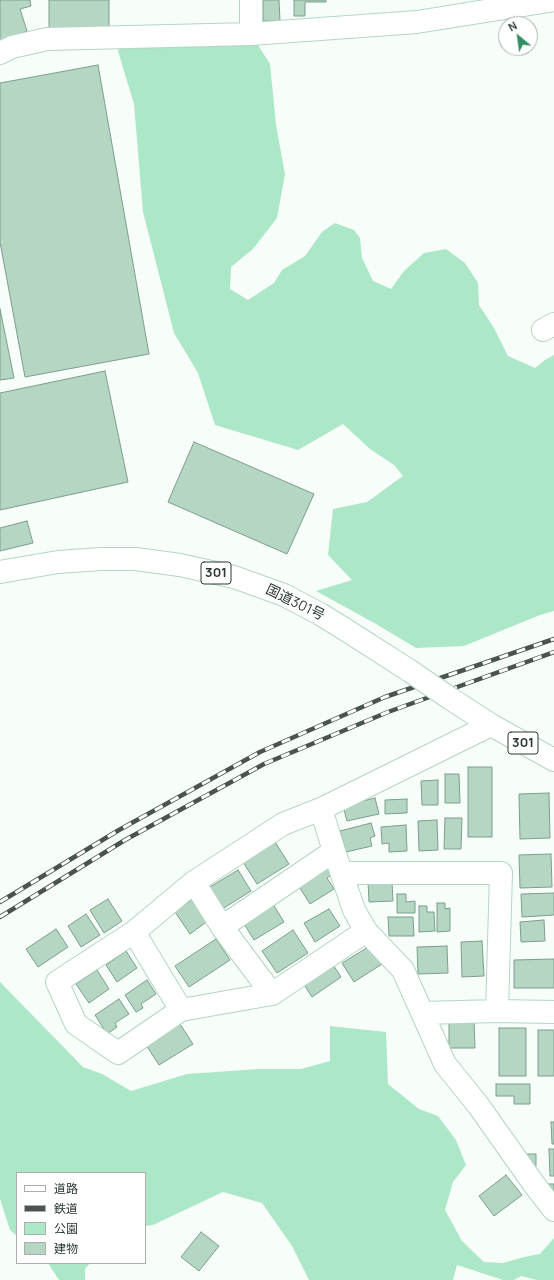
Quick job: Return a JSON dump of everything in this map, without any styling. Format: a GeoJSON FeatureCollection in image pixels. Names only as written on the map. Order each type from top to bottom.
{"type":"FeatureCollection","features":[{"type":"Feature","properties":{"kind":"main road"},"geometry":{"type":"LineString","coordinates":[[251,0],[251,34]]}},
{"type":"Feature","properties":{"kind":"main road"},"geometry":{"type":"LineString","coordinates":[[0,53],[12,47],[47,39],[251,34],[417,22],[554,0]]}},
{"type":"Feature","properties":{"kind":"main road","name":"国道301号"},"geometry":{"type":"LineString","coordinates":[[0,572],[58,562],[101,559],[136,559],[180,565],[234,577],[284,595],[320,614],[491,725],[554,760]]}},
{"type":"Feature","properties":{"kind":"main road"},"geometry":{"type":"LineString","coordinates":[[366,931],[272,994],[181,1010],[118,1053],[76,1024],[57,982],[134,932],[194,882],[283,824],[321,809],[491,725]]}},
{"type":"Feature","properties":{"kind":"main road"},"geometry":{"type":"LineString","coordinates":[[321,809],[354,910],[366,931],[403,970],[445,1064],[478,1105],[554,1210]]}},
{"type":"Feature","properties":{"kind":"main road"},"geometry":{"type":"LineString","coordinates":[[222,927],[334,850]]}},
{"type":"Feature","properties":{"kind":"main road"},"geometry":{"type":"LineString","coordinates":[[342,873],[500,873],[497,1011]]}},
{"type":"Feature","properties":{"kind":"main road"},"geometry":{"type":"LineString","coordinates":[[194,882],[222,927],[272,994]]}},
{"type":"Feature","properties":{"kind":"main road"},"geometry":{"type":"LineString","coordinates":[[134,932],[181,1010]]}},
{"type":"Feature","properties":{"kind":"main road"},"geometry":{"type":"LineString","coordinates":[[423,1013],[497,1011],[554,1012]]}},
{"type":"Feature","properties":{"kind":"green space"},"geometry":{"type":"Polygon","coordinates":[[[251,34],[270,64],[276,125],[285,174],[277,218],[253,249],[231,267],[230,289],[248,300],[274,283],[282,270],[305,256],[322,232],[335,223],[354,230],[360,238],[362,258],[373,281],[391,289],[404,271],[424,253],[446,249],[465,263],[478,283],[479,305],[494,328],[508,356],[535,368],[554,355],[554,611],[540,615],[464,646],[416,648],[316,591],[352,580],[328,555],[333,509],[367,502],[403,476],[394,465],[370,449],[343,424],[298,450],[215,425],[198,373],[174,333],[143,212],[134,104],[118,51],[122,37],[251,34]]]}},
{"type":"Feature","properties":{"kind":"green space"},"geometry":{"type":"Polygon","coordinates":[[[0,982],[83,1067],[102,1074],[131,1091],[187,1074],[259,1069],[301,1069],[330,1061],[330,1026],[386,1032],[388,1084],[419,1109],[438,1116],[456,1140],[466,1165],[453,1182],[445,1210],[462,1241],[484,1262],[503,1263],[540,1254],[554,1238],[554,1280],[537,1280],[521,1276],[514,1280],[503,1280],[457,1265],[453,1280],[309,1280],[292,1246],[262,1203],[223,1192],[153,1225],[146,1226],[146,1172],[16,1172],[16,1235],[10,1230],[0,1199],[0,982]]]}},
{"type":"Feature","properties":{"kind":"green space"},"geometry":{"type":"Polygon","coordinates":[[[49,1264],[89,1264],[85,1269],[85,1280],[59,1280],[49,1264]]]}},
{"type":"Feature","properties":{"kind":"building"},"geometry":{"type":"Polygon","coordinates":[[[0,0],[30,0],[31,6],[20,9],[27,31],[0,42],[0,0]]]}},
{"type":"Feature","properties":{"kind":"building"},"geometry":{"type":"Polygon","coordinates":[[[49,0],[109,0],[109,33],[49,33],[49,0]]]}},
{"type":"Feature","properties":{"kind":"building"},"geometry":{"type":"Polygon","coordinates":[[[263,0],[279,0],[280,21],[263,21],[263,0]]]}},
{"type":"Feature","properties":{"kind":"building"},"geometry":{"type":"Polygon","coordinates":[[[294,0],[326,0],[326,2],[305,2],[305,16],[294,16],[294,0]]]}},
{"type":"Feature","properties":{"kind":"building"},"geometry":{"type":"Polygon","coordinates":[[[98,65],[149,354],[25,377],[0,242],[0,83],[98,65]]]}},
{"type":"Feature","properties":{"kind":"building"},"geometry":{"type":"Polygon","coordinates":[[[0,309],[14,378],[0,380],[0,309]]]}},
{"type":"Feature","properties":{"kind":"building"},"geometry":{"type":"Polygon","coordinates":[[[105,371],[128,482],[0,510],[0,393],[105,371]]]}},
{"type":"Feature","properties":{"kind":"building"},"geometry":{"type":"Polygon","coordinates":[[[194,442],[314,494],[287,554],[168,502],[194,442]]]}},
{"type":"Feature","properties":{"kind":"building"},"geometry":{"type":"Polygon","coordinates":[[[27,521],[33,543],[0,551],[0,528],[27,521]]]}},
{"type":"Feature","properties":{"kind":"building"},"geometry":{"type":"Polygon","coordinates":[[[468,767],[492,767],[492,837],[468,837],[468,767]]]}},
{"type":"Feature","properties":{"kind":"building"},"geometry":{"type":"Polygon","coordinates":[[[445,774],[459,774],[460,803],[445,803],[445,774]]]}},
{"type":"Feature","properties":{"kind":"building"},"geometry":{"type":"Polygon","coordinates":[[[438,780],[438,805],[422,805],[421,781],[438,780]]]}},
{"type":"Feature","properties":{"kind":"building"},"geometry":{"type":"Polygon","coordinates":[[[549,793],[550,838],[520,839],[519,794],[549,793]]]}},
{"type":"Feature","properties":{"kind":"building"},"geometry":{"type":"Polygon","coordinates":[[[375,798],[379,814],[347,821],[343,806],[375,798]]]}},
{"type":"Feature","properties":{"kind":"building"},"geometry":{"type":"Polygon","coordinates":[[[407,799],[407,813],[385,814],[385,800],[407,799]]]}},
{"type":"Feature","properties":{"kind":"building"},"geometry":{"type":"Polygon","coordinates":[[[445,818],[462,818],[461,849],[444,849],[445,818]]]}},
{"type":"Feature","properties":{"kind":"building"},"geometry":{"type":"Polygon","coordinates":[[[437,820],[438,850],[419,851],[418,821],[437,820]]]}},
{"type":"Feature","properties":{"kind":"building"},"geometry":{"type":"Polygon","coordinates":[[[371,823],[375,836],[370,838],[372,846],[346,852],[340,831],[371,823]]]}},
{"type":"Feature","properties":{"kind":"building"},"geometry":{"type":"Polygon","coordinates":[[[406,825],[407,851],[389,852],[389,843],[382,844],[381,827],[406,825]]]}},
{"type":"Feature","properties":{"kind":"building"},"geometry":{"type":"Polygon","coordinates":[[[275,842],[289,864],[257,884],[243,862],[275,842]]]}},
{"type":"Feature","properties":{"kind":"building"},"geometry":{"type":"Polygon","coordinates":[[[551,854],[552,887],[520,888],[519,855],[551,854]]]}},
{"type":"Feature","properties":{"kind":"building"},"geometry":{"type":"Polygon","coordinates":[[[327,868],[331,875],[327,878],[334,889],[310,904],[298,885],[327,868]]]}},
{"type":"Feature","properties":{"kind":"building"},"geometry":{"type":"Polygon","coordinates":[[[238,870],[251,891],[219,911],[205,890],[238,870]]]}},
{"type":"Feature","properties":{"kind":"building"},"geometry":{"type":"Polygon","coordinates":[[[368,881],[392,882],[393,901],[369,902],[368,881]]]}},
{"type":"Feature","properties":{"kind":"building"},"geometry":{"type":"Polygon","coordinates":[[[554,893],[554,915],[522,917],[521,894],[554,893]]]}},
{"type":"Feature","properties":{"kind":"building"},"geometry":{"type":"Polygon","coordinates":[[[397,894],[406,894],[406,902],[415,901],[415,913],[397,913],[397,894]]]}},
{"type":"Feature","properties":{"kind":"building"},"geometry":{"type":"Polygon","coordinates":[[[194,898],[209,920],[190,934],[175,912],[194,898]]]}},
{"type":"Feature","properties":{"kind":"building"},"geometry":{"type":"Polygon","coordinates":[[[108,899],[122,921],[104,933],[90,910],[108,899]]]}},
{"type":"Feature","properties":{"kind":"building"},"geometry":{"type":"Polygon","coordinates":[[[271,901],[284,922],[254,940],[241,919],[271,901]]]}},
{"type":"Feature","properties":{"kind":"building"},"geometry":{"type":"Polygon","coordinates":[[[437,903],[445,903],[445,909],[450,908],[450,931],[437,932],[437,903]]]}},
{"type":"Feature","properties":{"kind":"building"},"geometry":{"type":"Polygon","coordinates":[[[419,906],[427,906],[427,912],[434,912],[435,931],[419,932],[419,906]]]}},
{"type":"Feature","properties":{"kind":"building"},"geometry":{"type":"Polygon","coordinates":[[[329,909],[340,926],[315,942],[304,923],[329,909]]]}},
{"type":"Feature","properties":{"kind":"building"},"geometry":{"type":"Polygon","coordinates":[[[86,914],[100,935],[81,947],[68,926],[86,914]]]}},
{"type":"Feature","properties":{"kind":"building"},"geometry":{"type":"Polygon","coordinates":[[[388,917],[413,917],[414,936],[389,936],[388,917]]]}},
{"type":"Feature","properties":{"kind":"building"},"geometry":{"type":"Polygon","coordinates":[[[544,920],[545,941],[521,942],[520,922],[544,920]]]}},
{"type":"Feature","properties":{"kind":"building"},"geometry":{"type":"Polygon","coordinates":[[[56,929],[68,947],[38,967],[26,949],[56,929]]]}},
{"type":"Feature","properties":{"kind":"building"},"geometry":{"type":"Polygon","coordinates":[[[293,930],[308,953],[277,973],[262,951],[293,930]]]}},
{"type":"Feature","properties":{"kind":"building"},"geometry":{"type":"Polygon","coordinates":[[[216,939],[230,960],[189,987],[175,966],[216,939]]]}},
{"type":"Feature","properties":{"kind":"building"},"geometry":{"type":"Polygon","coordinates":[[[482,941],[484,976],[462,977],[461,942],[482,941]]]}},
{"type":"Feature","properties":{"kind":"building"},"geometry":{"type":"Polygon","coordinates":[[[370,946],[382,964],[354,982],[342,963],[370,946]]]}},
{"type":"Feature","properties":{"kind":"building"},"geometry":{"type":"Polygon","coordinates":[[[447,946],[448,973],[418,974],[417,947],[447,946]]]}},
{"type":"Feature","properties":{"kind":"building"},"geometry":{"type":"Polygon","coordinates":[[[126,951],[137,968],[117,982],[106,965],[126,951]]]}},
{"type":"Feature","properties":{"kind":"building"},"geometry":{"type":"Polygon","coordinates":[[[554,959],[554,988],[514,988],[514,960],[554,959]]]}},
{"type":"Feature","properties":{"kind":"building"},"geometry":{"type":"Polygon","coordinates":[[[332,963],[341,977],[312,997],[303,983],[332,963]]]}},
{"type":"Feature","properties":{"kind":"building"},"geometry":{"type":"Polygon","coordinates":[[[97,970],[109,989],[89,1003],[76,984],[97,970]]]}},
{"type":"Feature","properties":{"kind":"building"},"geometry":{"type":"Polygon","coordinates":[[[147,980],[156,994],[141,1004],[143,1008],[136,1012],[125,995],[147,980]]]}},
{"type":"Feature","properties":{"kind":"building"},"geometry":{"type":"Polygon","coordinates":[[[119,999],[129,1014],[115,1023],[117,1027],[107,1034],[95,1015],[119,999]]]}},
{"type":"Feature","properties":{"kind":"building"},"geometry":{"type":"Polygon","coordinates":[[[178,1021],[193,1044],[159,1065],[144,1042],[178,1021]]]}},
{"type":"Feature","properties":{"kind":"building"},"geometry":{"type":"Polygon","coordinates":[[[449,1021],[474,1021],[475,1048],[449,1048],[449,1021]]]}},
{"type":"Feature","properties":{"kind":"building"},"geometry":{"type":"Polygon","coordinates":[[[499,1028],[526,1028],[526,1076],[499,1076],[499,1028]]]}},
{"type":"Feature","properties":{"kind":"building"},"geometry":{"type":"Polygon","coordinates":[[[538,1030],[554,1030],[554,1076],[538,1076],[538,1030]]]}},
{"type":"Feature","properties":{"kind":"building"},"geometry":{"type":"Polygon","coordinates":[[[496,1084],[530,1084],[530,1104],[514,1104],[514,1096],[496,1096],[496,1084]]]}},
{"type":"Feature","properties":{"kind":"building"},"geometry":{"type":"Polygon","coordinates":[[[551,1122],[554,1122],[554,1144],[552,1144],[551,1122]]]}},
{"type":"Feature","properties":{"kind":"building"},"geometry":{"type":"Polygon","coordinates":[[[549,1149],[554,1149],[554,1176],[550,1176],[549,1149]]]}},
{"type":"Feature","properties":{"kind":"building"},"geometry":{"type":"Polygon","coordinates":[[[525,1154],[536,1154],[536,1166],[525,1167],[525,1154]]]}},
{"type":"Feature","properties":{"kind":"building"},"geometry":{"type":"Polygon","coordinates":[[[506,1175],[522,1195],[494,1216],[479,1196],[506,1175]]]}},
{"type":"Feature","properties":{"kind":"building"},"geometry":{"type":"Polygon","coordinates":[[[548,1184],[554,1184],[554,1193],[548,1184]]]}},
{"type":"Feature","properties":{"kind":"building"},"geometry":{"type":"Polygon","coordinates":[[[201,1232],[219,1246],[199,1271],[181,1257],[201,1232]]]}},
{"type":"Feature","properties":{"kind":"railway"},"geometry":{"type":"LineString","coordinates":[[0,902],[119,830],[260,752],[385,697],[554,639]]}},
{"type":"Feature","properties":{"kind":"railway"},"geometry":{"type":"LineString","coordinates":[[0,917],[125,840],[264,764],[388,712],[554,652]]}}]}
